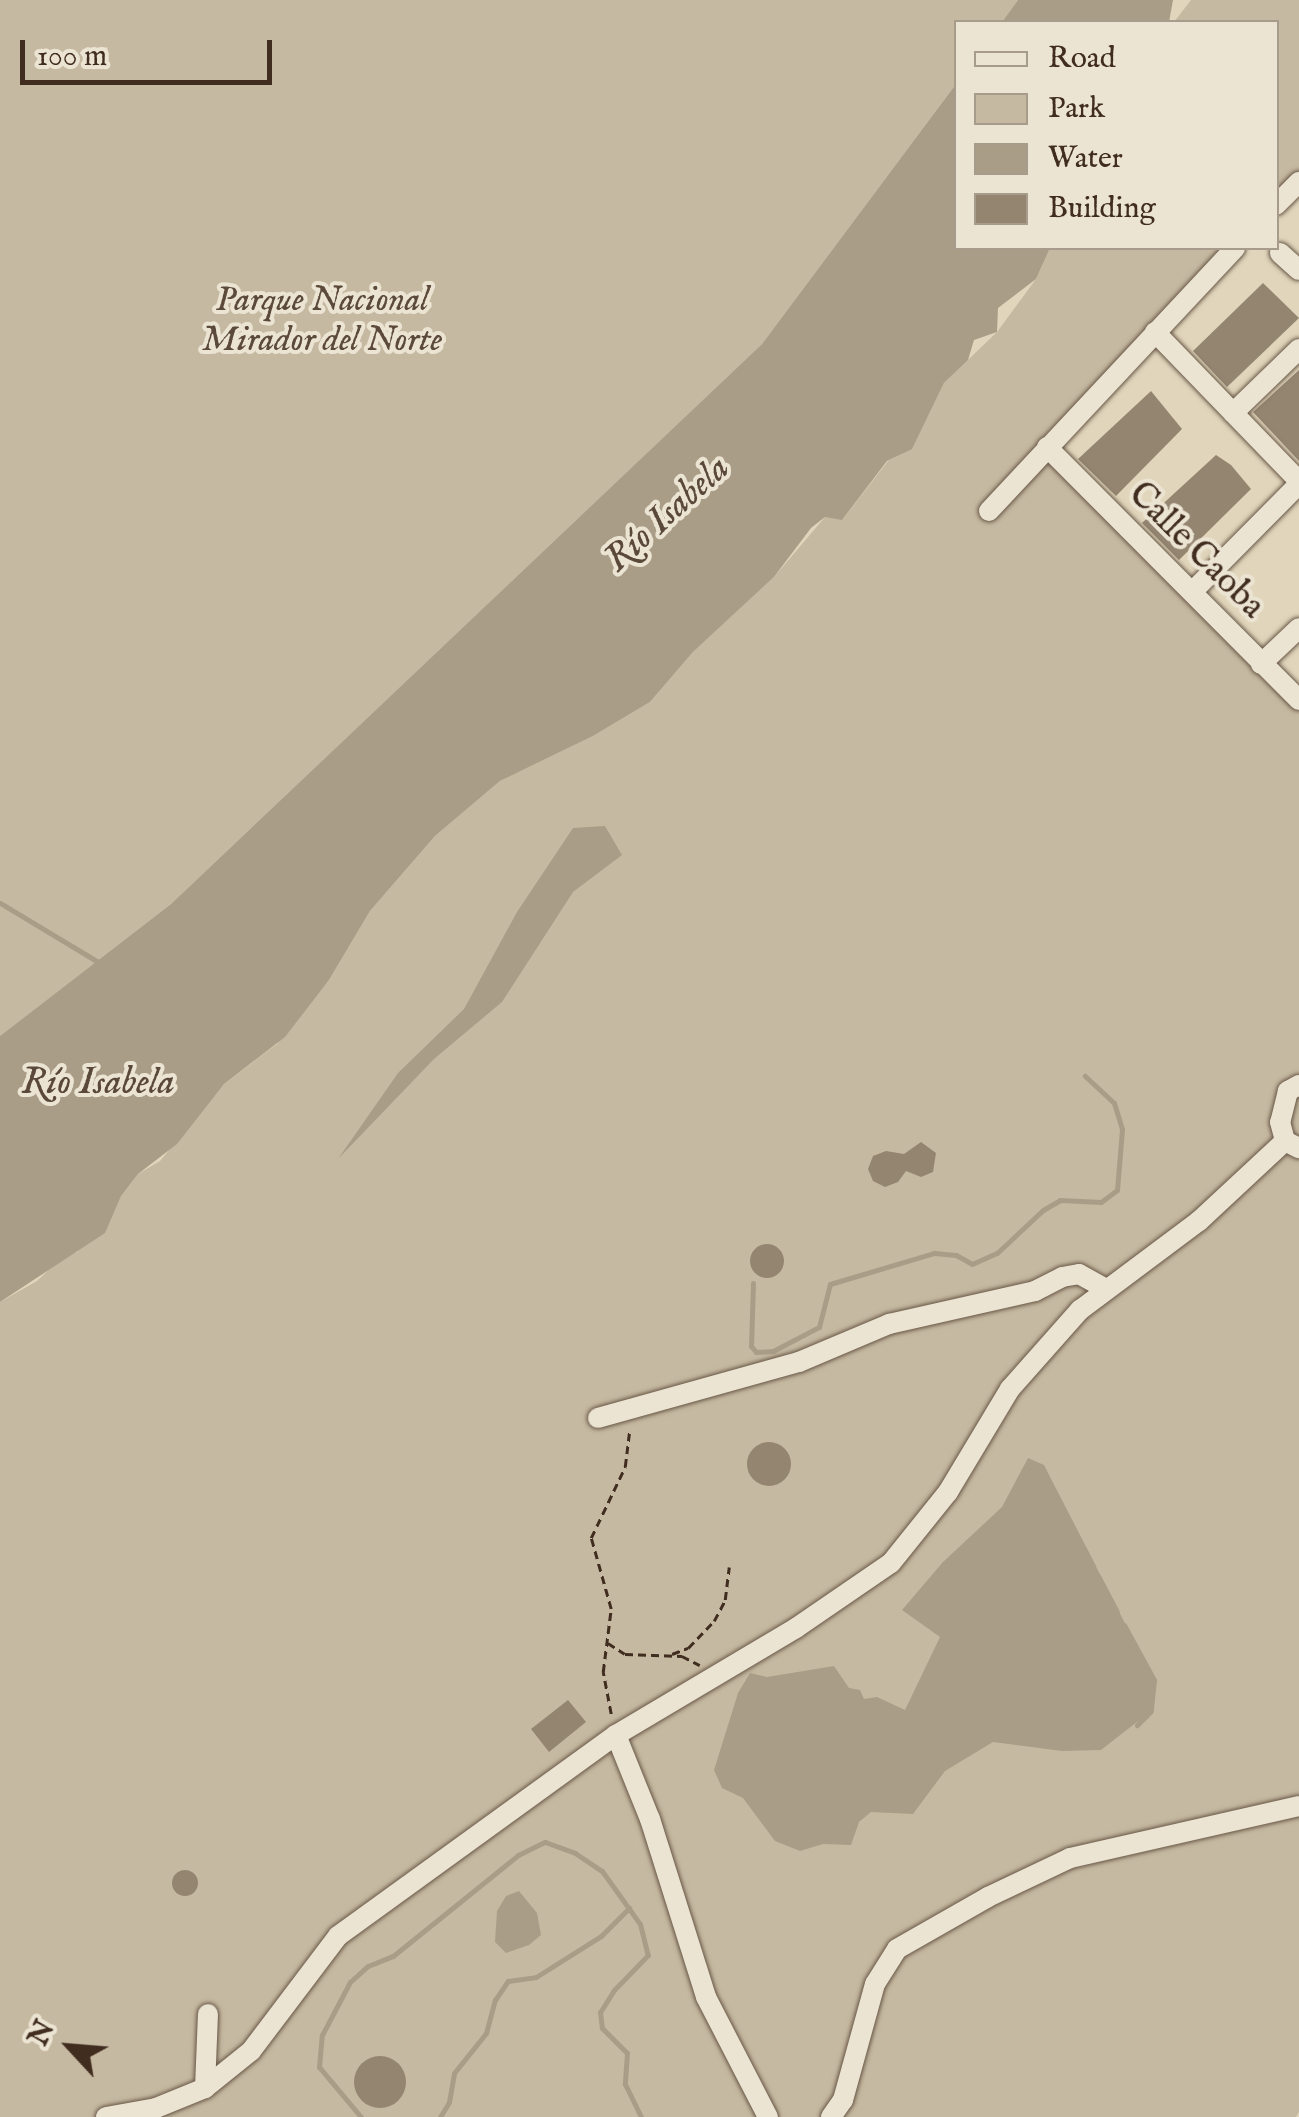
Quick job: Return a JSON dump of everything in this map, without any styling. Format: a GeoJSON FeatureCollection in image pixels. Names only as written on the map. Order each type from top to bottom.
{"type":"FeatureCollection","features":[{"type":"Feature","properties":{"kind":"street"},"geometry":{"type":"LineString","coordinates":[[1279,202],[1299,182]]}},
{"type":"Feature","properties":{"kind":"street"},"geometry":{"type":"LineString","coordinates":[[989,511],[1233,250]]}},
{"type":"Feature","properties":{"kind":"street"},"geometry":{"type":"LineString","coordinates":[[1280,253],[1299,270]]}},
{"type":"Feature","properties":{"kind":"street"},"geometry":{"type":"LineString","coordinates":[[1155,332],[1299,483],[1193,591]]}},
{"type":"Feature","properties":{"kind":"street"},"geometry":{"type":"LineString","coordinates":[[1233,413],[1299,349]]}},
{"type":"Feature","properties":{"kind":"street","name":"Calle Caoba"},"geometry":{"type":"LineString","coordinates":[[1048,447],[1299,700]]}},
{"type":"Feature","properties":{"kind":"street"},"geometry":{"type":"LineString","coordinates":[[1261,664],[1299,628]]}},
{"type":"Feature","properties":{"kind":"street"},"geometry":{"type":"LineString","coordinates":[[106,2117],[156,2108],[205,2088],[251,2051],[338,1936],[616,1735],[796,1628],[891,1563],[948,1492],[1010,1389],[1080,1310],[1292,1145],[1280,1122],[1288,1091],[1299,1085]]}},
{"type":"Feature","properties":{"kind":"street"},"geometry":{"type":"LineString","coordinates":[[598,1418],[799,1362],[889,1324],[1035,1291],[1062,1277],[1078,1274],[1106,1289]]}},
{"type":"Feature","properties":{"kind":"street"},"geometry":{"type":"LineString","coordinates":[[616,1735],[650,1819],[706,1997],[768,2117]]}},
{"type":"Feature","properties":{"kind":"street"},"geometry":{"type":"LineString","coordinates":[[832,2117],[843,2100],[875,1984],[897,1949],[988,1897],[1070,1858],[1299,1806]]}},
{"type":"Feature","properties":{"kind":"street"},"geometry":{"type":"LineString","coordinates":[[205,2088],[208,2014]]}},
{"type":"Feature","properties":{"kind":"path"},"geometry":{"type":"LineString","coordinates":[[616,1735],[604,1672],[611,1609],[591,1538],[626,1467],[630,1408]]}},
{"type":"Feature","properties":{"kind":"path"},"geometry":{"type":"LineString","coordinates":[[671,1654],[688,1648],[714,1621],[725,1600],[729,1567]]}},
{"type":"Feature","properties":{"kind":"path"},"geometry":{"type":"LineString","coordinates":[[607,1642],[625,1654],[671,1654],[696,1662],[714,1676]]}},
{"type":"Feature","properties":{"kind":"green space","name":"Parque Nacional Mirador del Norte"},"geometry":{"type":"Polygon","coordinates":[[[0,0],[1018,0],[1003,20],[954,20],[954,87],[762,344],[171,904],[0,1036],[0,0]]]}},
{"type":"Feature","properties":{"kind":"green space"},"geometry":{"type":"Polygon","coordinates":[[[1191,0],[1299,0],[1299,183],[1279,204],[1279,20],[1176,20],[1191,0]]]}},
{"type":"Feature","properties":{"kind":"green space"},"geometry":{"type":"Polygon","coordinates":[[[1049,250],[1233,250],[1048,447],[1299,693],[1299,2112],[1296,2117],[0,2117],[0,1302],[37,1281],[61,1258],[77,1252],[138,1174],[160,1161],[224,1084],[277,1044],[329,980],[370,911],[435,836],[500,781],[593,736],[650,702],[693,652],[774,577],[825,517],[843,519],[888,461],[912,448],[944,383],[997,332],[1036,279],[1049,250]]]}},
{"type":"Feature","properties":{"kind":"water"},"geometry":{"type":"Polygon","coordinates":[[[1018,0],[1173,0],[1169,20],[1003,20],[1018,0]]]}},
{"type":"Feature","properties":{"kind":"water","name":"Río Isabela"},"geometry":{"type":"Polygon","coordinates":[[[954,87],[954,250],[1049,250],[1036,279],[998,308],[997,332],[974,340],[968,360],[944,383],[912,449],[887,461],[842,520],[825,517],[811,528],[774,577],[693,652],[650,702],[593,736],[500,781],[435,836],[370,911],[329,980],[285,1037],[224,1084],[177,1144],[138,1174],[121,1196],[105,1233],[0,1302],[0,1036],[171,904],[762,344],[954,87]]]}},
{"type":"Feature","properties":{"kind":"water"},"geometry":{"type":"Polygon","coordinates":[[[605,826],[622,855],[573,892],[502,1002],[434,1059],[338,1159],[398,1073],[464,1009],[517,912],[573,828],[605,826]]]}},
{"type":"Feature","properties":{"kind":"water"},"geometry":{"type":"Polygon","coordinates":[[[1028,1458],[1044,1465],[1154,1680],[1151,1711],[1101,1750],[1062,1751],[993,1742],[945,1771],[913,1814],[871,1812],[859,1822],[851,1845],[823,1844],[800,1851],[775,1841],[743,1798],[722,1788],[714,1770],[738,1693],[750,1673],[767,1677],[834,1666],[849,1688],[860,1690],[864,1699],[877,1697],[905,1710],[940,1637],[902,1610],[943,1562],[1002,1507],[1028,1458]]]}},
{"type":"Feature","properties":{"kind":"water"},"geometry":{"type":"Polygon","coordinates":[[[519,1891],[537,1913],[541,1935],[529,1945],[506,1953],[495,1942],[497,1911],[506,1896],[519,1891]]]}},
{"type":"Feature","properties":{"kind":"building"},"geometry":{"type":"Polygon","coordinates":[[[1263,283],[1299,318],[1227,387],[1193,351],[1263,283]]]}},
{"type":"Feature","properties":{"kind":"building"},"geometry":{"type":"Polygon","coordinates":[[[1299,370],[1299,461],[1253,412],[1299,370]]]}},
{"type":"Feature","properties":{"kind":"building"},"geometry":{"type":"Polygon","coordinates":[[[1151,391],[1182,429],[1116,496],[1078,459],[1151,391]]]}},
{"type":"Feature","properties":{"kind":"building"},"geometry":{"type":"Polygon","coordinates":[[[1216,455],[1231,465],[1251,489],[1179,560],[1142,523],[1216,455]]]}},
{"type":"Feature","properties":{"kind":"building"},"geometry":{"type":"Polygon","coordinates":[[[921,1142],[936,1153],[933,1172],[921,1177],[906,1171],[898,1182],[885,1187],[873,1181],[868,1169],[873,1156],[886,1151],[904,1154],[921,1142]]]}},
{"type":"Feature","properties":{"kind":"building"},"geometry":{"type":"Polygon","coordinates":[[[767,1244],[779,1249],[784,1261],[779,1273],[767,1278],[755,1273],[750,1261],[755,1249],[767,1244]]]}},
{"type":"Feature","properties":{"kind":"building"},"geometry":{"type":"Polygon","coordinates":[[[769,1442],[785,1448],[791,1464],[785,1480],[769,1486],[753,1480],[747,1464],[753,1448],[769,1442]]]}},
{"type":"Feature","properties":{"kind":"building"},"geometry":{"type":"Polygon","coordinates":[[[568,1700],[586,1722],[549,1752],[531,1729],[568,1700]]]}},
{"type":"Feature","properties":{"kind":"building"},"geometry":{"type":"Polygon","coordinates":[[[185,1870],[194,1874],[198,1883],[194,1892],[185,1896],[176,1892],[172,1883],[176,1874],[185,1870]]]}},
{"type":"Feature","properties":{"kind":"building"},"geometry":{"type":"Polygon","coordinates":[[[380,2056],[398,2064],[406,2082],[398,2100],[380,2108],[362,2100],[354,2082],[362,2064],[380,2056]]]}},
{"type":"Feature","properties":{"kind":"waterway"},"geometry":{"type":"LineString","coordinates":[[0,903],[100,963]]}},
{"type":"Feature","properties":{"kind":"waterway"},"geometry":{"type":"LineString","coordinates":[[753,1283],[751,1346],[756,1352],[773,1351],[819,1327],[830,1284],[934,1253],[956,1255],[972,1264],[997,1253],[1043,1210],[1060,1200],[1101,1202],[1117,1190],[1122,1129],[1114,1103],[1085,1076]]}},
{"type":"Feature","properties":{"kind":"waterway"},"geometry":{"type":"LineString","coordinates":[[1045,1488],[1050,1484],[1093,1566]]}},
{"type":"Feature","properties":{"kind":"waterway"},"geometry":{"type":"LineString","coordinates":[[1098,1576],[1117,1611]]}},
{"type":"Feature","properties":{"kind":"waterway"},"geometry":{"type":"LineString","coordinates":[[1124,1625],[1154,1680],[1151,1711],[1137,1725]]}},
{"type":"Feature","properties":{"kind":"waterway"},"geometry":{"type":"LineString","coordinates":[[361,2117],[319,2067],[322,2035],[350,1982],[368,1966],[393,1956],[518,1855],[545,1842],[575,1853],[602,1871],[640,1924],[648,1955],[614,1990],[600,2012],[602,2028],[627,2053],[625,2084],[641,2117]]}},
{"type":"Feature","properties":{"kind":"waterway"},"geometry":{"type":"LineString","coordinates":[[440,2117],[449,2102],[454,2073],[486,2033],[495,2000],[508,1981],[536,1977],[601,1936],[629,1908]]}}]}
